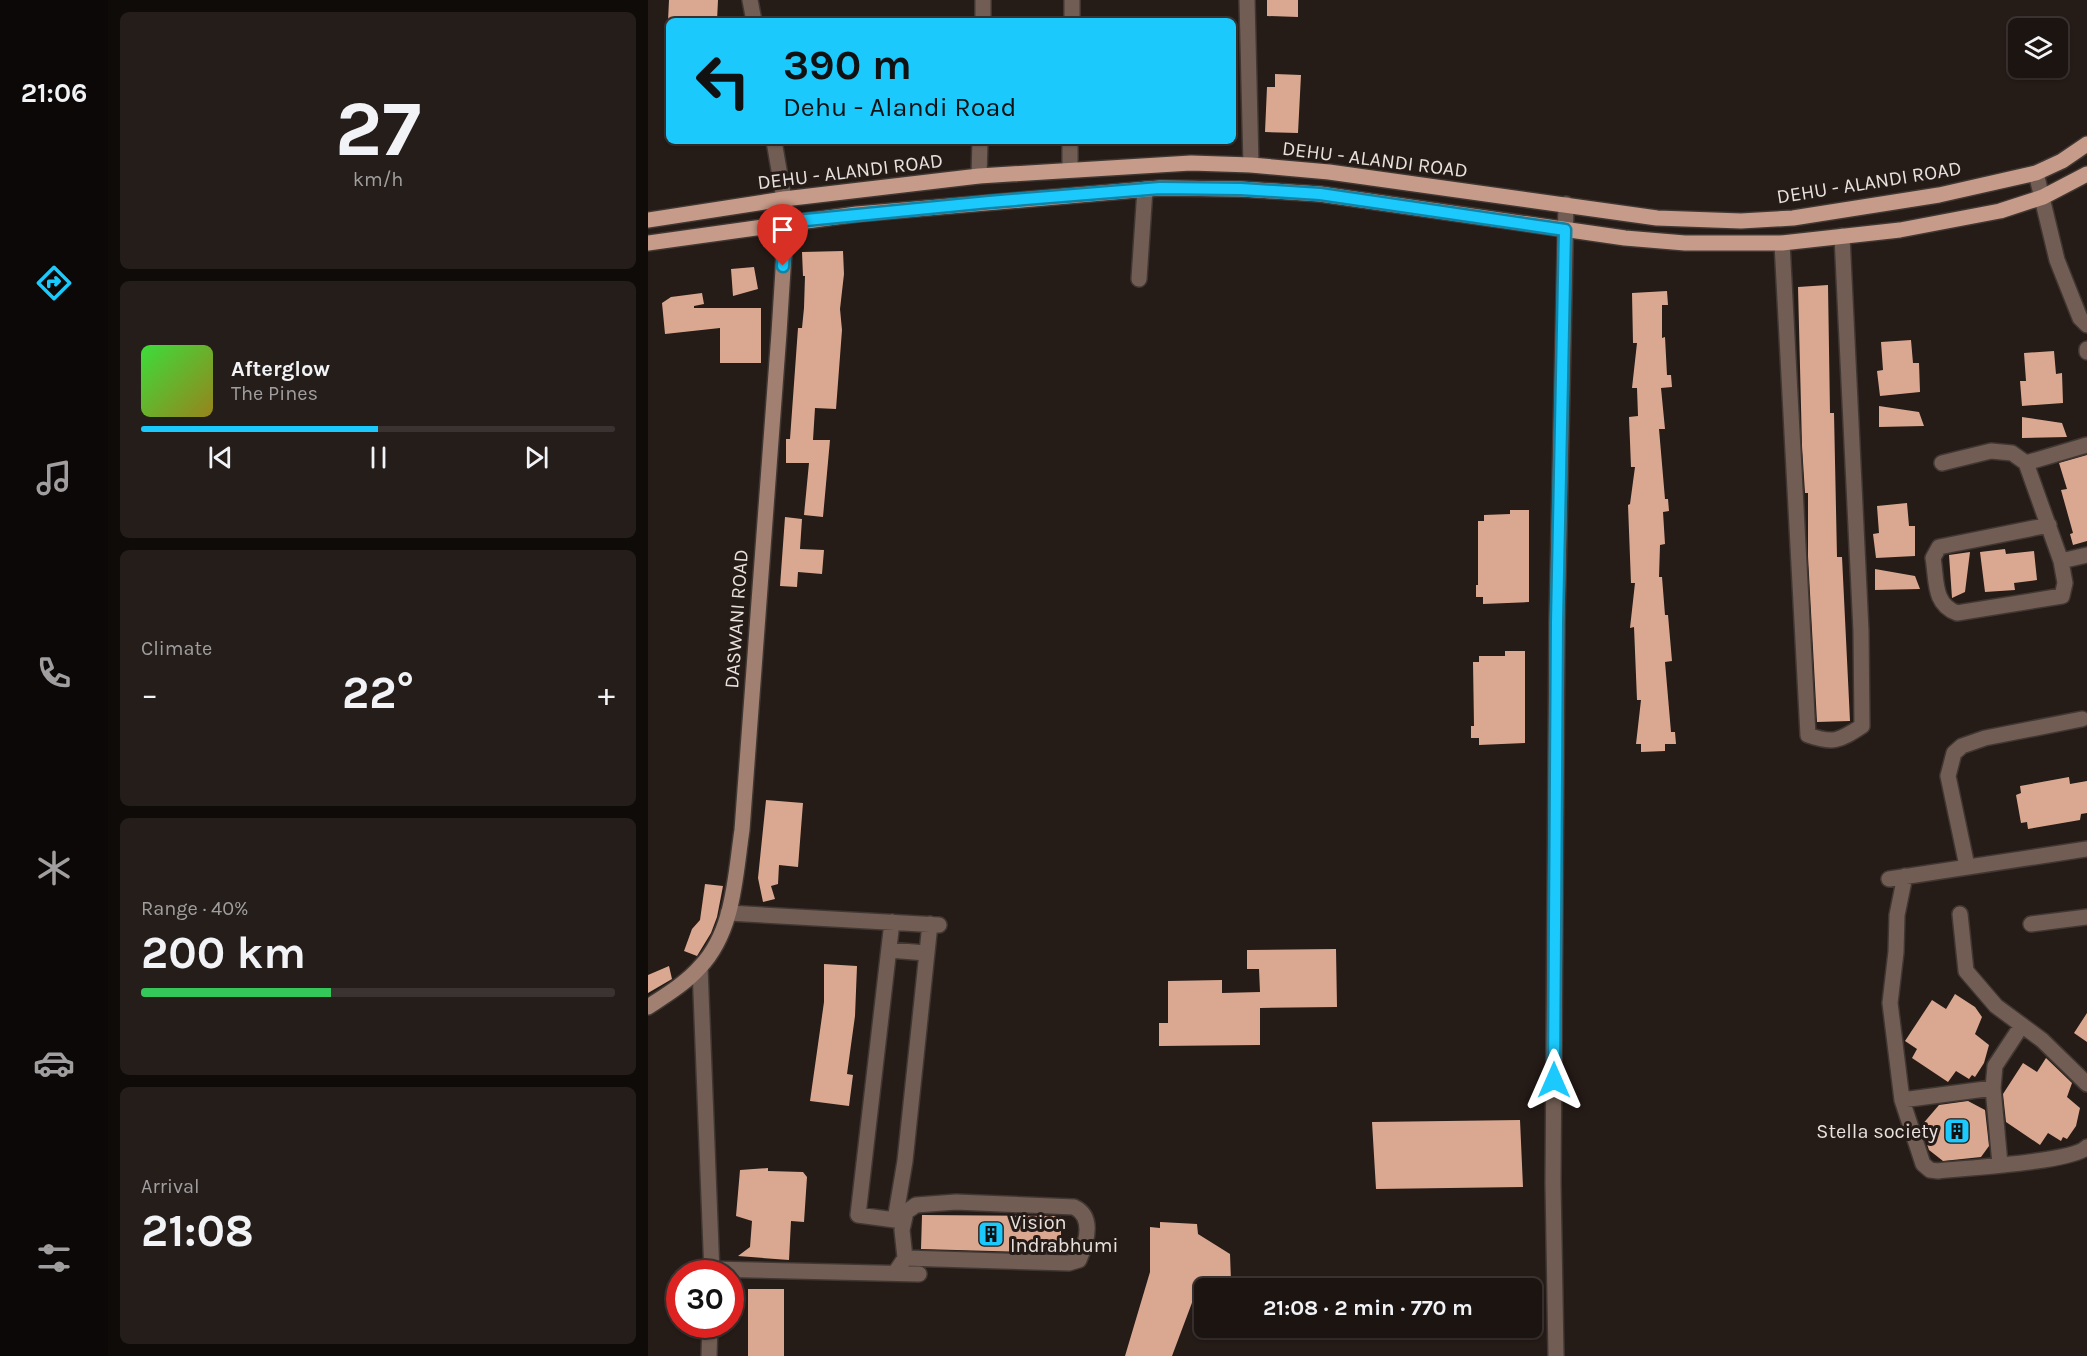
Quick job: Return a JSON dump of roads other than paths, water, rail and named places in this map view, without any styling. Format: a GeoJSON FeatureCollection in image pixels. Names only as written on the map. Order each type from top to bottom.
{"type":"FeatureCollection","features":[{"type":"Feature","properties":{"kind":"main road","name":"DEHU - ALANDI ROAD"},"geometry":{"type":"LineString","coordinates":[[648,220],[784,199],[979,176],[1191,163],[1251,165],[1329,172],[1656,218],[1741,221],[1793,218],[1939,195],[2036,173],[2087,144]]}},
{"type":"Feature","properties":{"kind":"main road"},"geometry":{"type":"LineString","coordinates":[[648,243],[786,222],[989,202],[1145,189],[1241,189],[1320,194],[1565,230],[1685,243],[1782,243],[1900,230],[2000,211],[2043,197],[2087,174]]}},
{"type":"Feature","properties":{"kind":"street"},"geometry":{"type":"LineString","coordinates":[[750,0],[753,18]]}},
{"type":"Feature","properties":{"kind":"street"},"geometry":{"type":"LineString","coordinates":[[983,0],[983,18]]}},
{"type":"Feature","properties":{"kind":"street"},"geometry":{"type":"LineString","coordinates":[[1072,0],[1072,18]]}},
{"type":"Feature","properties":{"kind":"street"},"geometry":{"type":"LineString","coordinates":[[1247,0],[1251,165]]}},
{"type":"Feature","properties":{"kind":"street"},"geometry":{"type":"LineString","coordinates":[[775,144],[784,199]]}},
{"type":"Feature","properties":{"kind":"street"},"geometry":{"type":"LineString","coordinates":[[979,176],[980,144]]}},
{"type":"Feature","properties":{"kind":"street"},"geometry":{"type":"LineString","coordinates":[[1070,144],[1070,169]]}},
{"type":"Feature","properties":{"kind":"street"},"geometry":{"type":"LineString","coordinates":[[2036,173],[2057,260],[2080,318],[2087,325]]}},
{"type":"Feature","properties":{"kind":"street"},"geometry":{"type":"LineString","coordinates":[[1139,279],[1145,189]]}},
{"type":"Feature","properties":{"kind":"street","name":"DASWANI ROAD"},"geometry":{"type":"LineString","coordinates":[[648,1007],[700,967],[716,945],[728,913],[742,830],[786,222],[784,199]]}},
{"type":"Feature","properties":{"kind":"street"},"geometry":{"type":"LineString","coordinates":[[1556,1356],[1553,1183],[1558,610],[1566,204]]}},
{"type":"Feature","properties":{"kind":"street"},"geometry":{"type":"LineString","coordinates":[[1782,243],[1808,735],[1827,742],[1846,736],[1862,726],[1861,631],[1842,236]]}},
{"type":"Feature","properties":{"kind":"street"},"geometry":{"type":"LineString","coordinates":[[2026,463],[2087,445]]}},
{"type":"Feature","properties":{"kind":"street"},"geometry":{"type":"LineString","coordinates":[[1942,463],[1991,452],[2012,453],[2026,463],[2049,525],[2061,561],[2065,583],[2062,596],[1957,613],[1946,609],[1940,602],[1933,558],[1939,547],[2049,525]]}},
{"type":"Feature","properties":{"kind":"street"},"geometry":{"type":"LineString","coordinates":[[2061,561],[2087,555]]}},
{"type":"Feature","properties":{"kind":"street"},"geometry":{"type":"LineString","coordinates":[[1967,866],[1948,776],[1954,753],[1962,746],[1985,738],[2082,719]]}},
{"type":"Feature","properties":{"kind":"street"},"geometry":{"type":"LineString","coordinates":[[1889,879],[2087,849]]}},
{"type":"Feature","properties":{"kind":"street"},"geometry":{"type":"LineString","coordinates":[[1905,876],[1897,915],[1896,952],[1890,1003],[1902,1100],[1923,1164],[1930,1170],[1938,1171],[2047,1159],[2083,1152],[2087,1147]]}},
{"type":"Feature","properties":{"kind":"street"},"geometry":{"type":"LineString","coordinates":[[728,913],[935,924],[926,953],[920,1027],[903,1173],[895,1220],[858,1215],[892,922]]}},
{"type":"Feature","properties":{"kind":"street"},"geometry":{"type":"LineString","coordinates":[[1960,914],[1966,971],[1996,1006],[2042,1040],[2087,1084]]}},
{"type":"Feature","properties":{"kind":"street"},"geometry":{"type":"LineString","coordinates":[[2031,924],[2087,918]]}},
{"type":"Feature","properties":{"kind":"street"},"geometry":{"type":"LineString","coordinates":[[889,950],[926,953]]}},
{"type":"Feature","properties":{"kind":"street"},"geometry":{"type":"LineString","coordinates":[[700,967],[712,1260]]}},
{"type":"Feature","properties":{"kind":"street"},"geometry":{"type":"LineString","coordinates":[[2000,1164],[1993,1088],[1995,1066],[2022,1025]]}},
{"type":"Feature","properties":{"kind":"street"},"geometry":{"type":"LineString","coordinates":[[1902,1100],[1993,1088]]}},
{"type":"Feature","properties":{"kind":"street"},"geometry":{"type":"LineString","coordinates":[[895,1273],[905,1258],[902,1230],[906,1212],[916,1205],[956,1202],[1074,1207],[1080,1210],[1086,1221],[1087,1238],[1083,1251],[1079,1260],[1069,1263],[905,1258]]}},
{"type":"Feature","properties":{"kind":"street"},"geometry":{"type":"LineString","coordinates":[[884,1218],[905,1258]]}},
{"type":"Feature","properties":{"kind":"street"},"geometry":{"type":"LineString","coordinates":[[744,1271],[919,1274]]}},
{"type":"Feature","properties":{"kind":"street"},"geometry":{"type":"LineString","coordinates":[[709,1356],[710,1338]]}},
{"type":"Feature","properties":{"kind":"place","name":"Stella society"},"geometry":{"type":"Point","coordinates":[1957,1131]}},
{"type":"Feature","properties":{"kind":"place","name":"Vision Indrabhumi"},"geometry":{"type":"Point","coordinates":[991,1234]}}]}
